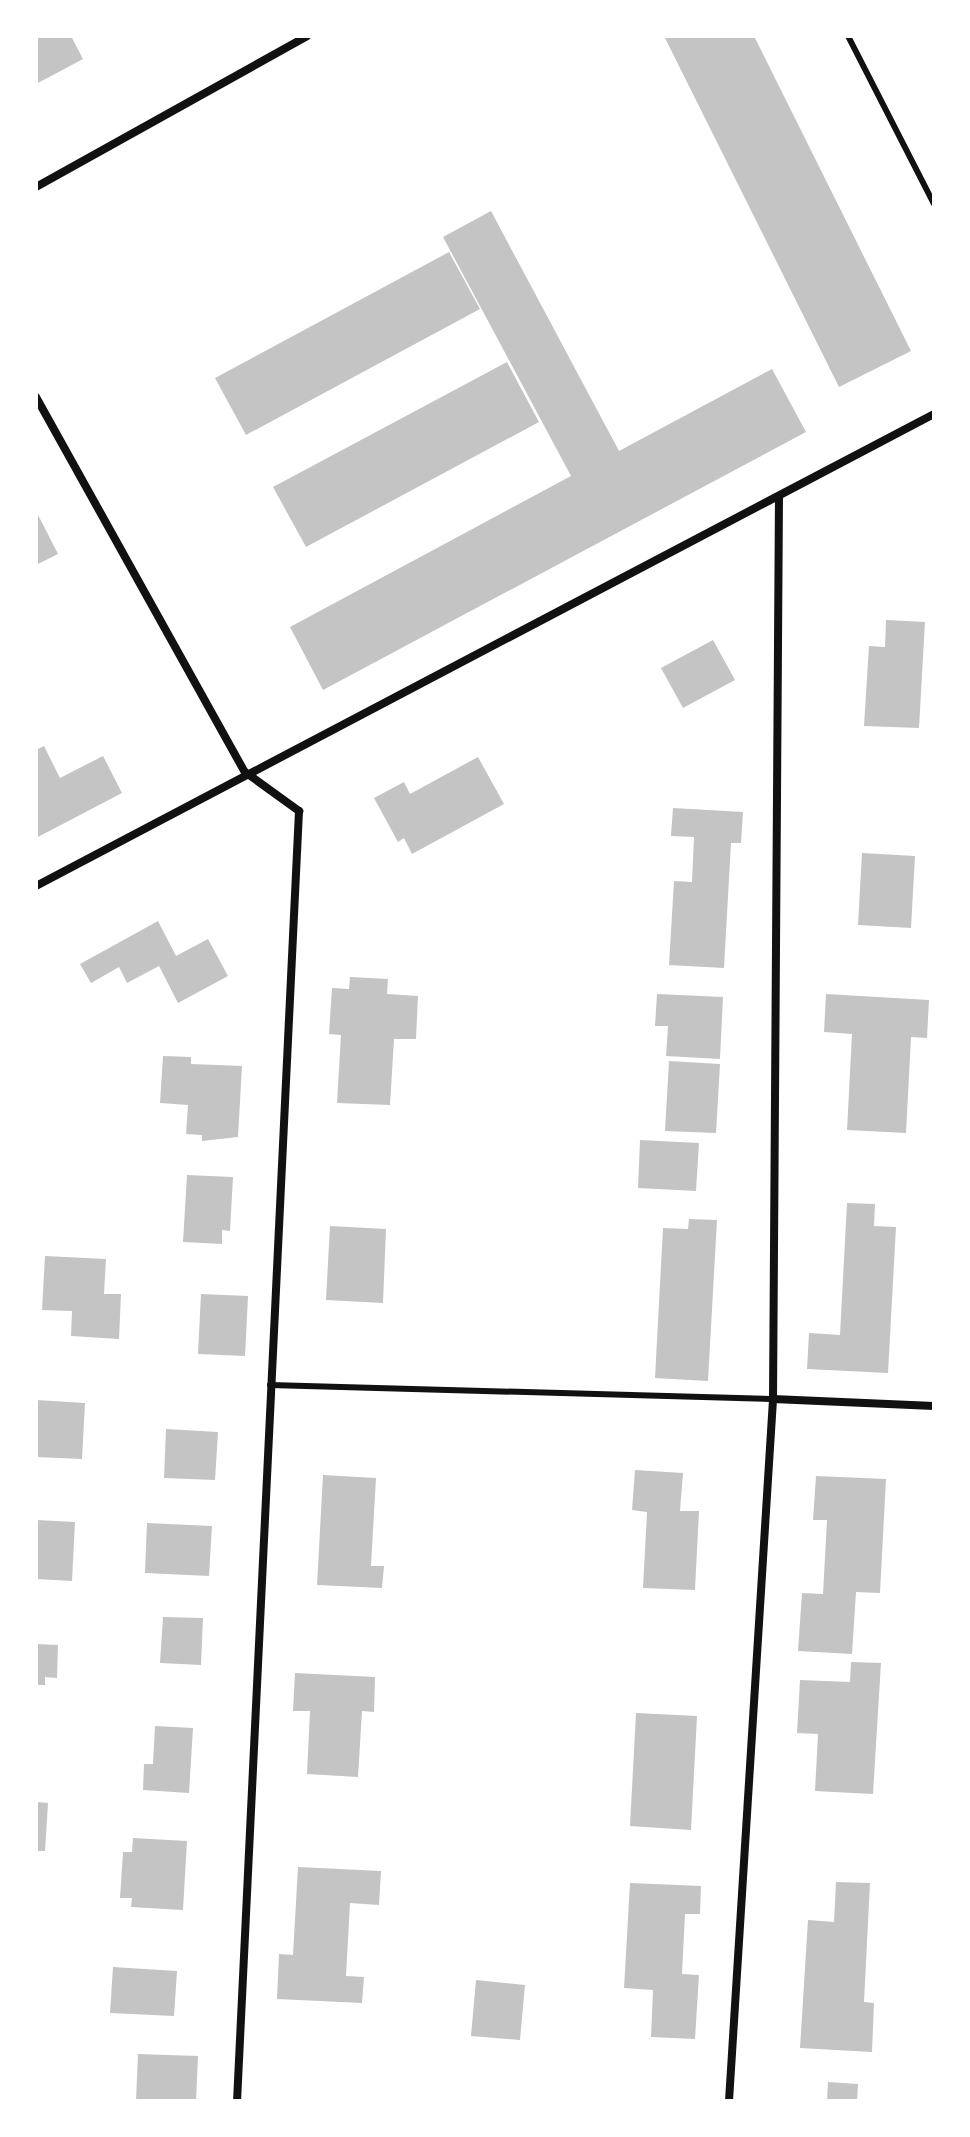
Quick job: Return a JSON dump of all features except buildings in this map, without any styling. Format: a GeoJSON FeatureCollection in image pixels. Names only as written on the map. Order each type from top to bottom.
{"type":"FeatureCollection","features":[{"type":"Feature","properties":{"kind":"street"},"geometry":{"type":"LineString","coordinates":[[36,187],[307,36]]}},
{"type":"Feature","properties":{"kind":"street"},"geometry":{"type":"LineString","coordinates":[[36,397],[245,772],[299,811],[237,2101]]}},
{"type":"Feature","properties":{"kind":"street"},"geometry":{"type":"LineString","coordinates":[[36,886],[245,772],[779,498],[934,414]]}},
{"type":"Feature","properties":{"kind":"street"},"geometry":{"type":"LineString","coordinates":[[729,2101],[773,1399],[779,498]]}},
{"type":"Feature","properties":{"kind":"street"},"geometry":{"type":"LineString","coordinates":[[773,1399],[934,1406]]}},
{"type":"Feature","properties":{"kind":"lane"},"geometry":{"type":"LineString","coordinates":[[848,36],[934,204]]}},
{"type":"Feature","properties":{"kind":"lane"},"geometry":{"type":"LineString","coordinates":[[270,1385],[773,1399]]}}]}
